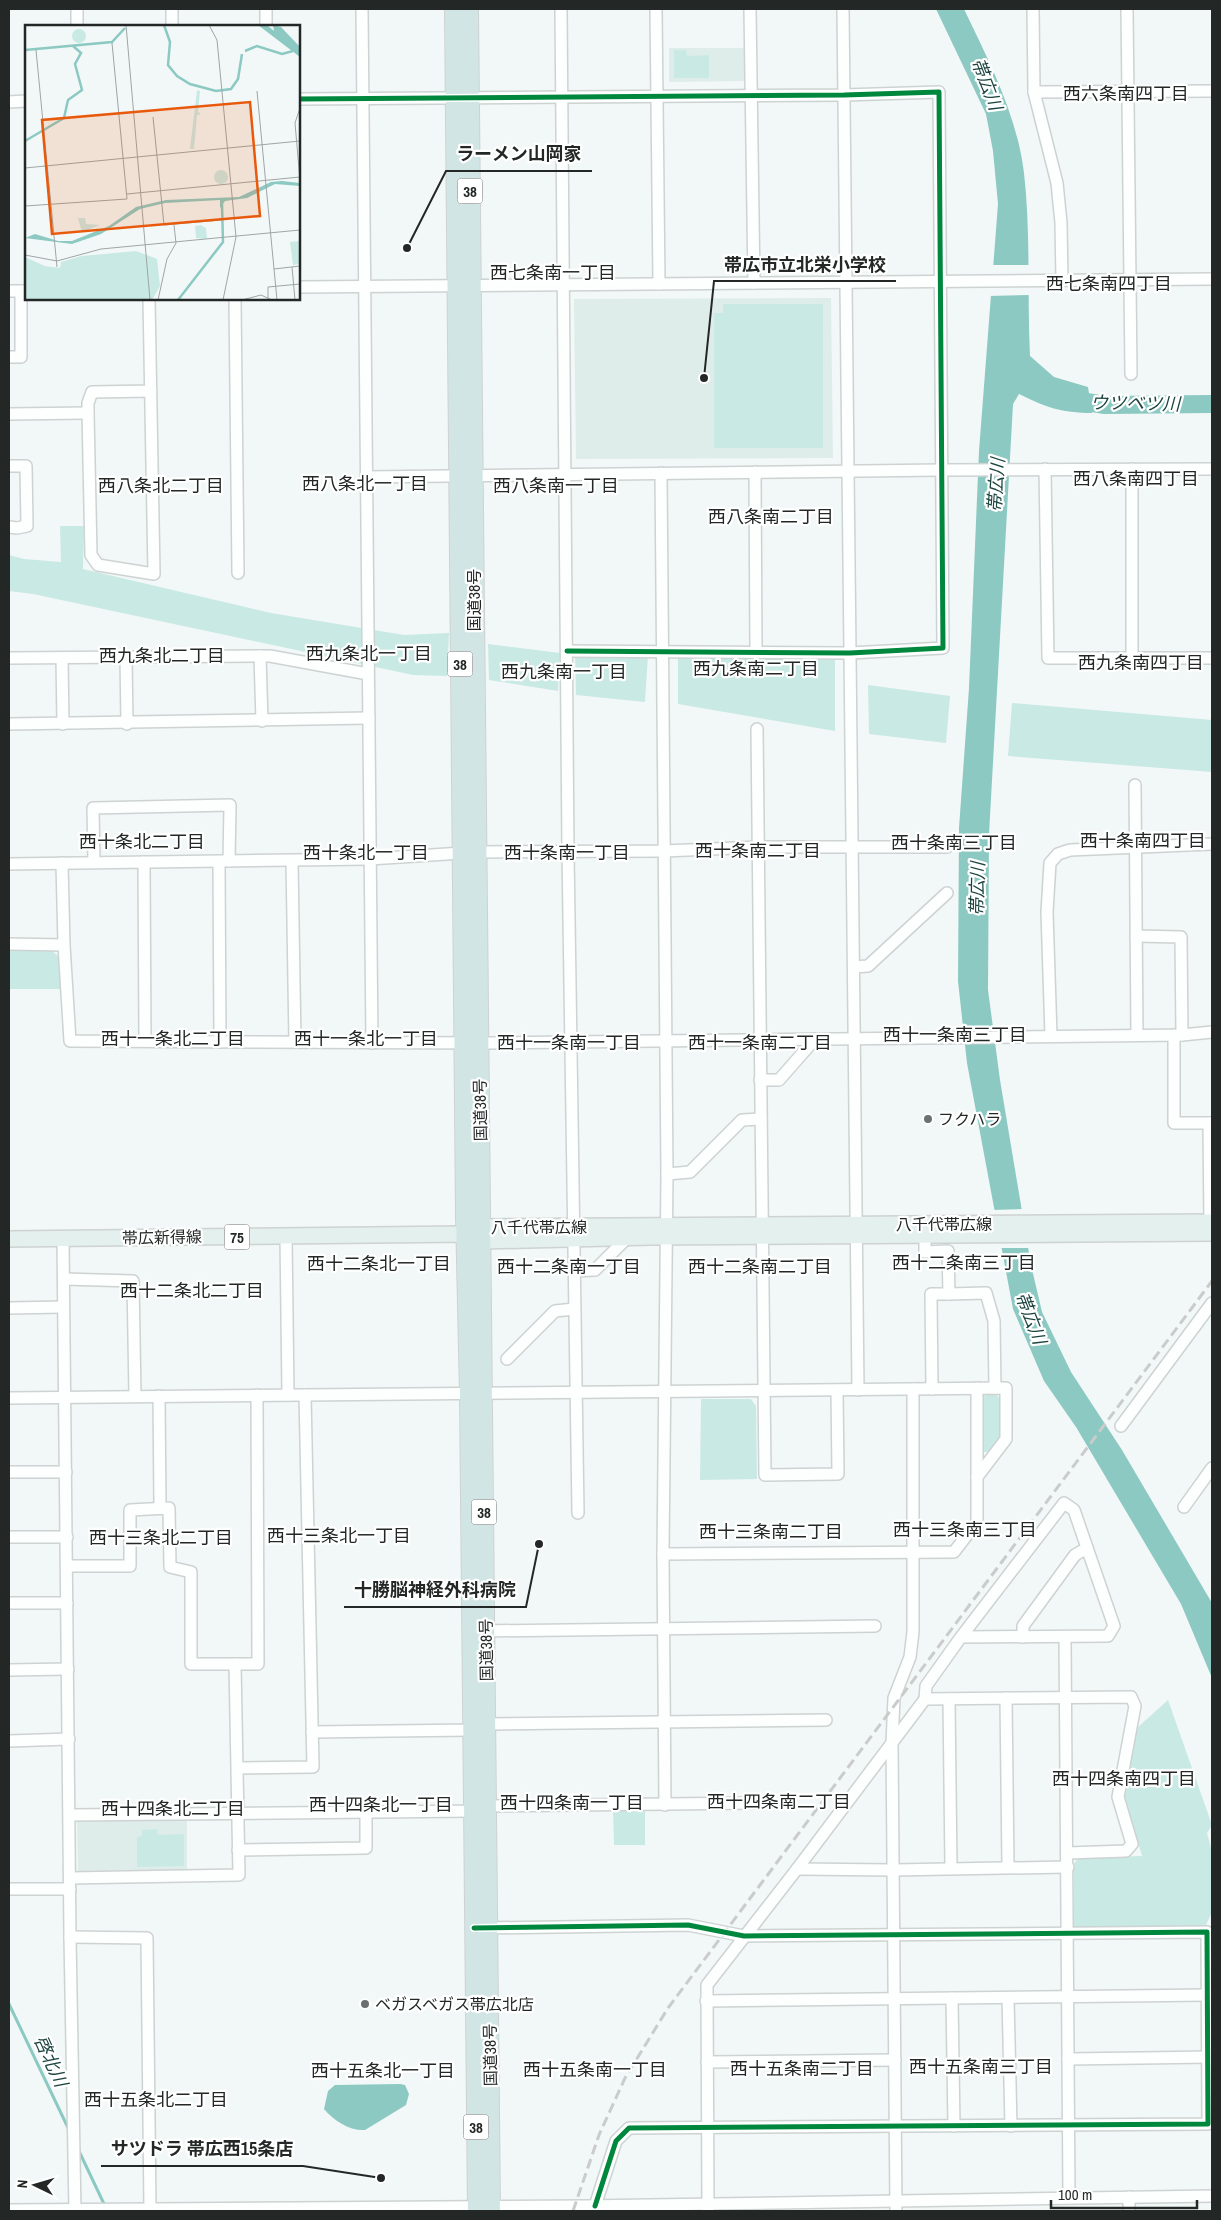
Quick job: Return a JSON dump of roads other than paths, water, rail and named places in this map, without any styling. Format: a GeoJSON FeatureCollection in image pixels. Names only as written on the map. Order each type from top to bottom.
{"type":"FeatureCollection","features":[{"type":"Feature","properties":{"kind":"highway","name":"国道38号"},"geometry":{"type":"LineString","coordinates":[[454,9],[462,97],[472,1042],[482,1234],[476,1394],[484,2209]]}},
{"type":"Feature","properties":{"kind":"highway","name":"国道38号"},"geometry":{"type":"LineString","coordinates":[[462,97],[469,9]]}},
{"type":"Feature","properties":{"kind":"highway","name":"国道38号"},"geometry":{"type":"LineString","coordinates":[[472,1042],[465,1234],[476,1394]]}},
{"type":"Feature","properties":{"kind":"main road","name":"八千代帯広線"},"geometry":{"type":"LineString","coordinates":[[465,1234],[1211,1228]]}},
{"type":"Feature","properties":{"kind":"main road","name":"八千代帯広線"},"geometry":{"type":"LineString","coordinates":[[857,1230],[924,1235],[990,1229]]}},
{"type":"Feature","properties":{"kind":"main road","name":"八千代帯広線"},"geometry":{"type":"LineString","coordinates":[[573,1233],[628,1238],[666,1231]]}},
{"type":"Feature","properties":{"kind":"main road","name":"帯広新得線"},"geometry":{"type":"LineString","coordinates":[[9,1240],[465,1234]]}},
{"type":"Feature","properties":{"kind":"street"},"geometry":{"type":"LineString","coordinates":[[77,9],[77,25]]}},
{"type":"Feature","properties":{"kind":"street"},"geometry":{"type":"LineString","coordinates":[[172,9],[172,25]]}},
{"type":"Feature","properties":{"kind":"street"},"geometry":{"type":"LineString","coordinates":[[266,9],[266,25]]}},
{"type":"Feature","properties":{"kind":"street"},"geometry":{"type":"LineString","coordinates":[[362,9],[372,1043]]}},
{"type":"Feature","properties":{"kind":"street"},"geometry":{"type":"LineString","coordinates":[[561,9],[570,1041],[578,1514]]}},
{"type":"Feature","properties":{"kind":"street"},"geometry":{"type":"LineString","coordinates":[[656,9],[659,284]]}},
{"type":"Feature","properties":{"kind":"street"},"geometry":{"type":"LineString","coordinates":[[750,9],[754,283]]}},
{"type":"Feature","properties":{"kind":"street"},"geometry":{"type":"LineString","coordinates":[[843,9],[858,1390]]}},
{"type":"Feature","properties":{"kind":"street"},"geometry":{"type":"LineString","coordinates":[[1033,9],[1034,92],[1056,183],[1061,223],[1062,280]]}},
{"type":"Feature","properties":{"kind":"street"},"geometry":{"type":"LineString","coordinates":[[1127,9],[1131,374]]}},
{"type":"Feature","properties":{"kind":"street"},"geometry":{"type":"LineString","coordinates":[[1034,92],[1212,91]]}},
{"type":"Feature","properties":{"kind":"street"},"geometry":{"type":"LineString","coordinates":[[300,99],[844,95],[939,92],[943,648],[850,653],[567,651]]}},
{"type":"Feature","properties":{"kind":"street"},"geometry":{"type":"LineString","coordinates":[[9,102],[25,101]]}},
{"type":"Feature","properties":{"kind":"street"},"geometry":{"type":"LineString","coordinates":[[300,287],[1212,279]]}},
{"type":"Feature","properties":{"kind":"street"},"geometry":{"type":"LineString","coordinates":[[9,292],[24,291],[21,357],[9,357]]}},
{"type":"Feature","properties":{"kind":"street"},"geometry":{"type":"LineString","coordinates":[[149,300],[151,391],[154,574],[98,565],[91,555],[88,413],[88,403],[92,392],[151,391]]}},
{"type":"Feature","properties":{"kind":"street"},"geometry":{"type":"LineString","coordinates":[[235,300],[238,573]]}},
{"type":"Feature","properties":{"kind":"street"},"geometry":{"type":"LineString","coordinates":[[9,414],[88,413]]}},
{"type":"Feature","properties":{"kind":"street"},"geometry":{"type":"LineString","coordinates":[[9,466],[26,466],[27,526],[9,527]]}},
{"type":"Feature","properties":{"kind":"street"},"geometry":{"type":"LineString","coordinates":[[1045,469],[1048,658],[1212,658]]}},
{"type":"Feature","properties":{"kind":"street"},"geometry":{"type":"LineString","coordinates":[[1132,469],[1132,658]]}},
{"type":"Feature","properties":{"kind":"street"},"geometry":{"type":"LineString","coordinates":[[366,477],[566,473],[1212,469]]}},
{"type":"Feature","properties":{"kind":"street"},"geometry":{"type":"LineString","coordinates":[[755,472],[756,652]]}},
{"type":"Feature","properties":{"kind":"street"},"geometry":{"type":"LineString","coordinates":[[661,473],[667,1174],[663,1554],[665,1805]]}},
{"type":"Feature","properties":{"kind":"street"},"geometry":{"type":"LineString","coordinates":[[9,658],[260,656],[368,674]]}},
{"type":"Feature","properties":{"kind":"street"},"geometry":{"type":"LineString","coordinates":[[260,656],[262,721]]}},
{"type":"Feature","properties":{"kind":"street"},"geometry":{"type":"LineString","coordinates":[[126,657],[127,724]]}},
{"type":"Feature","properties":{"kind":"street"},"geometry":{"type":"LineString","coordinates":[[62,658],[63,724]]}},
{"type":"Feature","properties":{"kind":"street"},"geometry":{"type":"LineString","coordinates":[[9,724],[127,724],[369,718]]}},
{"type":"Feature","properties":{"kind":"street"},"geometry":{"type":"LineString","coordinates":[[757,729],[765,1474],[838,1474],[837,1390]]}},
{"type":"Feature","properties":{"kind":"street"},"geometry":{"type":"LineString","coordinates":[[1135,785],[1137,1035]]}},
{"type":"Feature","properties":{"kind":"street"},"geometry":{"type":"LineString","coordinates":[[94,862],[93,808],[230,805],[224,862],[220,1042]]}},
{"type":"Feature","properties":{"kind":"street"},"geometry":{"type":"LineString","coordinates":[[1051,1036],[1047,912],[1050,863],[1058,854],[1070,850],[1212,844]]}},
{"type":"Feature","properties":{"kind":"street"},"geometry":{"type":"LineString","coordinates":[[9,864],[292,861],[370,859],[469,853],[664,851],[759,847],[947,847]]}},
{"type":"Feature","properties":{"kind":"street"},"geometry":{"type":"LineString","coordinates":[[292,861],[296,1042]]}},
{"type":"Feature","properties":{"kind":"street"},"geometry":{"type":"LineString","coordinates":[[144,862],[146,1042]]}},
{"type":"Feature","properties":{"kind":"street"},"geometry":{"type":"LineString","coordinates":[[62,863],[64,945],[70,1041],[372,1043],[666,1041],[956,1036],[1178,1035],[1212,1032]]}},
{"type":"Feature","properties":{"kind":"street"},"geometry":{"type":"LineString","coordinates":[[854,967],[868,966],[947,893]]}},
{"type":"Feature","properties":{"kind":"street"},"geometry":{"type":"LineString","coordinates":[[1136,936],[1181,937],[1174,1123],[1211,1123],[1211,1228]]}},
{"type":"Feature","properties":{"kind":"street"},"geometry":{"type":"LineString","coordinates":[[9,944],[64,945]]}},
{"type":"Feature","properties":{"kind":"street"},"geometry":{"type":"LineString","coordinates":[[760,1080],[779,1080],[815,1039]]}},
{"type":"Feature","properties":{"kind":"street"},"geometry":{"type":"LineString","coordinates":[[667,1174],[690,1172],[742,1120],[761,1119]]}},
{"type":"Feature","properties":{"kind":"street"},"geometry":{"type":"LineString","coordinates":[[924,1235],[925,1252],[948,1251],[948,1294]]}},
{"type":"Feature","properties":{"kind":"street"},"geometry":{"type":"LineString","coordinates":[[286,1236],[288,1395]]}},
{"type":"Feature","properties":{"kind":"street"},"geometry":{"type":"LineString","coordinates":[[573,1271],[594,1270],[628,1238]]}},
{"type":"Feature","properties":{"kind":"street"},"geometry":{"type":"LineString","coordinates":[[63,1239],[68,1566],[70,1937],[76,2210]]}},
{"type":"Feature","properties":{"kind":"street"},"geometry":{"type":"LineString","coordinates":[[64,1279],[133,1281],[135,1396]]}},
{"type":"Feature","properties":{"kind":"street"},"geometry":{"type":"LineString","coordinates":[[932,1389],[931,1294],[986,1293],[994,1321],[995,1388]]}},
{"type":"Feature","properties":{"kind":"street"},"geometry":{"type":"LineString","coordinates":[[1121,1426],[1212,1303]]}},
{"type":"Feature","properties":{"kind":"street"},"geometry":{"type":"LineString","coordinates":[[9,1308],[63,1307]]}},
{"type":"Feature","properties":{"kind":"street"},"geometry":{"type":"LineString","coordinates":[[508,1359],[555,1311],[574,1309]]}},
{"type":"Feature","properties":{"kind":"street"},"geometry":{"type":"LineString","coordinates":[[663,1554],[954,1552],[976,1522],[977,1388]]}},
{"type":"Feature","properties":{"kind":"street"},"geometry":{"type":"LineString","coordinates":[[9,1398],[1006,1388],[1006,1439],[977,1477]]}},
{"type":"Feature","properties":{"kind":"street"},"geometry":{"type":"LineString","coordinates":[[896,2206],[892,1743],[894,1698],[910,1657],[913,1632],[913,1389]]}},
{"type":"Feature","properties":{"kind":"street"},"geometry":{"type":"LineString","coordinates":[[238,1768],[313,1767],[305,1395]]}},
{"type":"Feature","properties":{"kind":"street"},"geometry":{"type":"LineString","coordinates":[[159,1396],[160,1508]]}},
{"type":"Feature","properties":{"kind":"street"},"geometry":{"type":"LineString","coordinates":[[68,1566],[130,1566],[130,1510],[169,1508],[170,1566],[191,1572],[192,1664],[258,1664],[257,1396]]}},
{"type":"Feature","properties":{"kind":"street"},"geometry":{"type":"LineString","coordinates":[[1184,1506],[1212,1468]]}},
{"type":"Feature","properties":{"kind":"street"},"geometry":{"type":"LineString","coordinates":[[9,1472],[66,1472]]}},
{"type":"Feature","properties":{"kind":"street"},"geometry":{"type":"LineString","coordinates":[[708,2208],[707,1985],[798,1869],[925,1699],[926,1686],[961,1637],[1064,1503],[1074,1510],[1114,1626],[1108,1636],[961,1637]]}},
{"type":"Feature","properties":{"kind":"street"},"geometry":{"type":"LineString","coordinates":[[9,1537],[67,1537]]}},
{"type":"Feature","properties":{"kind":"street"},"geometry":{"type":"LineString","coordinates":[[1023,1637],[1023,1626],[1075,1555],[1086,1548]]}},
{"type":"Feature","properties":{"kind":"street"},"geometry":{"type":"LineString","coordinates":[[9,1603],[67,1603]]}},
{"type":"Feature","properties":{"kind":"street"},"geometry":{"type":"LineString","coordinates":[[478,1631],[875,1626]]}},
{"type":"Feature","properties":{"kind":"street"},"geometry":{"type":"LineString","coordinates":[[1065,1637],[1069,2197]]}},
{"type":"Feature","properties":{"kind":"street"},"geometry":{"type":"LineString","coordinates":[[9,1889],[238,1875],[238,1768],[235,1664]]}},
{"type":"Feature","properties":{"kind":"street"},"geometry":{"type":"LineString","coordinates":[[9,1670],[68,1669]]}},
{"type":"Feature","properties":{"kind":"street"},"geometry":{"type":"LineString","coordinates":[[925,1699],[1131,1696],[1135,1706],[1118,1797],[1132,1844],[1126,1851],[1067,1853]]}},
{"type":"Feature","properties":{"kind":"street"},"geometry":{"type":"LineString","coordinates":[[1006,1698],[1008,1867]]}},
{"type":"Feature","properties":{"kind":"street"},"geometry":{"type":"LineString","coordinates":[[950,1699],[951,1868]]}},
{"type":"Feature","properties":{"kind":"street"},"geometry":{"type":"LineString","coordinates":[[312,1732],[665,1722],[826,1720]]}},
{"type":"Feature","properties":{"kind":"street"},"geometry":{"type":"LineString","coordinates":[[9,1741],[69,1739]]}},
{"type":"Feature","properties":{"kind":"street"},"geometry":{"type":"LineString","coordinates":[[70,1815],[366,1813],[756,1804]]}},
{"type":"Feature","properties":{"kind":"street"},"geometry":{"type":"LineString","coordinates":[[238,1850],[366,1848],[366,1813]]}},
{"type":"Feature","properties":{"kind":"street"},"geometry":{"type":"LineString","coordinates":[[798,1869],[893,1870],[1068,1867]]}},
{"type":"Feature","properties":{"kind":"street"},"geometry":{"type":"LineString","coordinates":[[481,1928],[688,1925],[744,1936],[1207,1932],[1210,2057],[1208,2124],[629,2128],[616,2141],[587,2208]]}},
{"type":"Feature","properties":{"kind":"street"},"geometry":{"type":"LineString","coordinates":[[70,1937],[147,1938],[150,2209]]}},
{"type":"Feature","properties":{"kind":"street"},"geometry":{"type":"LineString","coordinates":[[706,2001],[1208,1995]]}},
{"type":"Feature","properties":{"kind":"street"},"geometry":{"type":"LineString","coordinates":[[952,1998],[954,2126]]}},
{"type":"Feature","properties":{"kind":"street"},"geometry":{"type":"LineString","coordinates":[[1008,1998],[1011,2126]]}},
{"type":"Feature","properties":{"kind":"street"},"geometry":{"type":"LineString","coordinates":[[1068,2059],[1210,2057]]}},
{"type":"Feature","properties":{"kind":"street"},"geometry":{"type":"LineString","coordinates":[[706,2062],[894,2060]]}},
{"type":"Feature","properties":{"kind":"street"},"geometry":{"type":"LineString","coordinates":[[9,2210],[896,2206],[1069,2197],[1212,2196]]}},
{"type":"Feature","properties":{"kind":"street"},"geometry":{"type":"LineString","coordinates":[[1129,2197],[1129,2211]]}},
{"type":"Feature","properties":{"kind":"water","name":"帯広川"},"geometry":{"type":"Polygon","coordinates":[[[936,9],[964,9],[1001,89],[1015,130],[1024,173],[1026,196],[1030,356],[1054,377],[1088,387],[1092,413],[1072,412],[1054,408],[1019,394],[1013,404],[989,834],[988,990],[1000,1080],[1031,1265],[1042,1312],[1071,1372],[1122,1450],[1212,1603],[1212,1678],[1181,1604],[1076,1427],[1044,1381],[1013,1309],[967,1063],[958,981],[959,828],[969,688],[979,451],[998,204],[993,151],[986,114],[936,9]]]}},
{"type":"Feature","properties":{"kind":"water"},"geometry":{"type":"Polygon","coordinates":[[[335,2085],[405,2085],[409,2094],[406,2105],[365,2130],[354,2129],[343,2124],[324,2109],[328,2091],[335,2085]]]}},
{"type":"Feature","properties":{"kind":"waterway","name":"ウツベツ川"},"geometry":{"type":"LineString","coordinates":[[1068,399],[1105,405],[1212,404]]}},
{"type":"Feature","properties":{"kind":"waterway","name":"啓北川"},"geometry":{"type":"LineString","coordinates":[[9,2004],[70,2132]]}},
{"type":"Feature","properties":{"kind":"waterway","name":"啓北川"},"geometry":{"type":"LineString","coordinates":[[78,2149],[105,2206]]}},
{"type":"Feature","properties":{"kind":"railway"},"geometry":{"type":"LineString","coordinates":[[573,2211],[599,2135],[625,2078],[668,2008],[1212,1281]]}},
{"type":"Feature","properties":{"kind":"place","name":"ラーメン山岡家"},"geometry":{"type":"Point","coordinates":[407,248]}},
{"type":"Feature","properties":{"kind":"place","name":"帯広市立北栄小学校"},"geometry":{"type":"Point","coordinates":[704,378]}},
{"type":"Feature","properties":{"kind":"place","name":"フクハラ"},"geometry":{"type":"Point","coordinates":[928,1119]}},
{"type":"Feature","properties":{"kind":"place","name":"十勝脳神経外科病院"},"geometry":{"type":"Point","coordinates":[539,1544]}},
{"type":"Feature","properties":{"kind":"place","name":"ベガスベガス帯広北店"},"geometry":{"type":"Point","coordinates":[365,2004]}},
{"type":"Feature","properties":{"kind":"place","name":"サツドラ 帯広西15条店"},"geometry":{"type":"Point","coordinates":[381,2178]}},
{"type":"Feature","properties":{"kind":"district","name":"西六条南四丁目"},"geometry":{"type":"Point","coordinates":[1126,93]}},
{"type":"Feature","properties":{"kind":"district","name":"西七条南一丁目"},"geometry":{"type":"Point","coordinates":[553,272]}},
{"type":"Feature","properties":{"kind":"district","name":"西七条南四丁目"},"geometry":{"type":"Point","coordinates":[1109,283]}},
{"type":"Feature","properties":{"kind":"district","name":"西八条南四丁目"},"geometry":{"type":"Point","coordinates":[1136,478]}},
{"type":"Feature","properties":{"kind":"district","name":"西八条北一丁目"},"geometry":{"type":"Point","coordinates":[365,483]}},
{"type":"Feature","properties":{"kind":"district","name":"西八条北二丁目"},"geometry":{"type":"Point","coordinates":[161,485]}},
{"type":"Feature","properties":{"kind":"district","name":"西八条南一丁目"},"geometry":{"type":"Point","coordinates":[556,485]}},
{"type":"Feature","properties":{"kind":"district","name":"西八条南二丁目"},"geometry":{"type":"Point","coordinates":[771,516]}},
{"type":"Feature","properties":{"kind":"district","name":"西九条北一丁目"},"geometry":{"type":"Point","coordinates":[369,653]}},
{"type":"Feature","properties":{"kind":"district","name":"西九条北二丁目"},"geometry":{"type":"Point","coordinates":[162,655]}},
{"type":"Feature","properties":{"kind":"district","name":"西九条南四丁目"},"geometry":{"type":"Point","coordinates":[1141,662]}},
{"type":"Feature","properties":{"kind":"district","name":"西九条南二丁目"},"geometry":{"type":"Point","coordinates":[756,668]}},
{"type":"Feature","properties":{"kind":"district","name":"西九条南一丁目"},"geometry":{"type":"Point","coordinates":[564,671]}},
{"type":"Feature","properties":{"kind":"district","name":"西十条南四丁目"},"geometry":{"type":"Point","coordinates":[1143,840]}},
{"type":"Feature","properties":{"kind":"district","name":"西十条北二丁目"},"geometry":{"type":"Point","coordinates":[142,841]}},
{"type":"Feature","properties":{"kind":"district","name":"西十条南三丁目"},"geometry":{"type":"Point","coordinates":[954,842]}},
{"type":"Feature","properties":{"kind":"district","name":"西十条南二丁目"},"geometry":{"type":"Point","coordinates":[758,850]}},
{"type":"Feature","properties":{"kind":"district","name":"西十条北一丁目"},"geometry":{"type":"Point","coordinates":[366,852]}},
{"type":"Feature","properties":{"kind":"district","name":"西十条南一丁目"},"geometry":{"type":"Point","coordinates":[567,852]}},
{"type":"Feature","properties":{"kind":"district","name":"西十一条南三丁目"},"geometry":{"type":"Point","coordinates":[955,1034]}},
{"type":"Feature","properties":{"kind":"district","name":"西十一条北二丁目"},"geometry":{"type":"Point","coordinates":[173,1038]}},
{"type":"Feature","properties":{"kind":"district","name":"西十一条北一丁目"},"geometry":{"type":"Point","coordinates":[366,1038]}},
{"type":"Feature","properties":{"kind":"district","name":"西十一条南一丁目"},"geometry":{"type":"Point","coordinates":[569,1042]}},
{"type":"Feature","properties":{"kind":"district","name":"西十一条南二丁目"},"geometry":{"type":"Point","coordinates":[760,1042]}},
{"type":"Feature","properties":{"kind":"district","name":"西十二条南三丁目"},"geometry":{"type":"Point","coordinates":[964,1262]}},
{"type":"Feature","properties":{"kind":"district","name":"西十二条北一丁目"},"geometry":{"type":"Point","coordinates":[379,1263]}},
{"type":"Feature","properties":{"kind":"district","name":"西十二条南一丁目"},"geometry":{"type":"Point","coordinates":[569,1266]}},
{"type":"Feature","properties":{"kind":"district","name":"西十二条南二丁目"},"geometry":{"type":"Point","coordinates":[760,1266]}},
{"type":"Feature","properties":{"kind":"district","name":"西十二条北二丁目"},"geometry":{"type":"Point","coordinates":[192,1290]}},
{"type":"Feature","properties":{"kind":"district","name":"西十三条南三丁目"},"geometry":{"type":"Point","coordinates":[965,1529]}},
{"type":"Feature","properties":{"kind":"district","name":"西十三条南二丁目"},"geometry":{"type":"Point","coordinates":[771,1531]}},
{"type":"Feature","properties":{"kind":"district","name":"西十三条北一丁目"},"geometry":{"type":"Point","coordinates":[339,1535]}},
{"type":"Feature","properties":{"kind":"district","name":"西十三条北二丁目"},"geometry":{"type":"Point","coordinates":[161,1537]}},
{"type":"Feature","properties":{"kind":"district","name":"西十四条南四丁目"},"geometry":{"type":"Point","coordinates":[1124,1778]}},
{"type":"Feature","properties":{"kind":"district","name":"西十四条南二丁目"},"geometry":{"type":"Point","coordinates":[779,1801]}},
{"type":"Feature","properties":{"kind":"district","name":"西十四条南一丁目"},"geometry":{"type":"Point","coordinates":[572,1802]}},
{"type":"Feature","properties":{"kind":"district","name":"西十四条北一丁目"},"geometry":{"type":"Point","coordinates":[381,1804]}},
{"type":"Feature","properties":{"kind":"district","name":"西十四条北二丁目"},"geometry":{"type":"Point","coordinates":[173,1808]}},
{"type":"Feature","properties":{"kind":"district","name":"西十五条南三丁目"},"geometry":{"type":"Point","coordinates":[981,2066]}},
{"type":"Feature","properties":{"kind":"district","name":"西十五条南二丁目"},"geometry":{"type":"Point","coordinates":[802,2068]}},
{"type":"Feature","properties":{"kind":"district","name":"西十五条南一丁目"},"geometry":{"type":"Point","coordinates":[595,2069]}},
{"type":"Feature","properties":{"kind":"district","name":"西十五条北一丁目"},"geometry":{"type":"Point","coordinates":[383,2070]}},
{"type":"Feature","properties":{"kind":"district","name":"西十五条北二丁目"},"geometry":{"type":"Point","coordinates":[156,2099]}}]}
